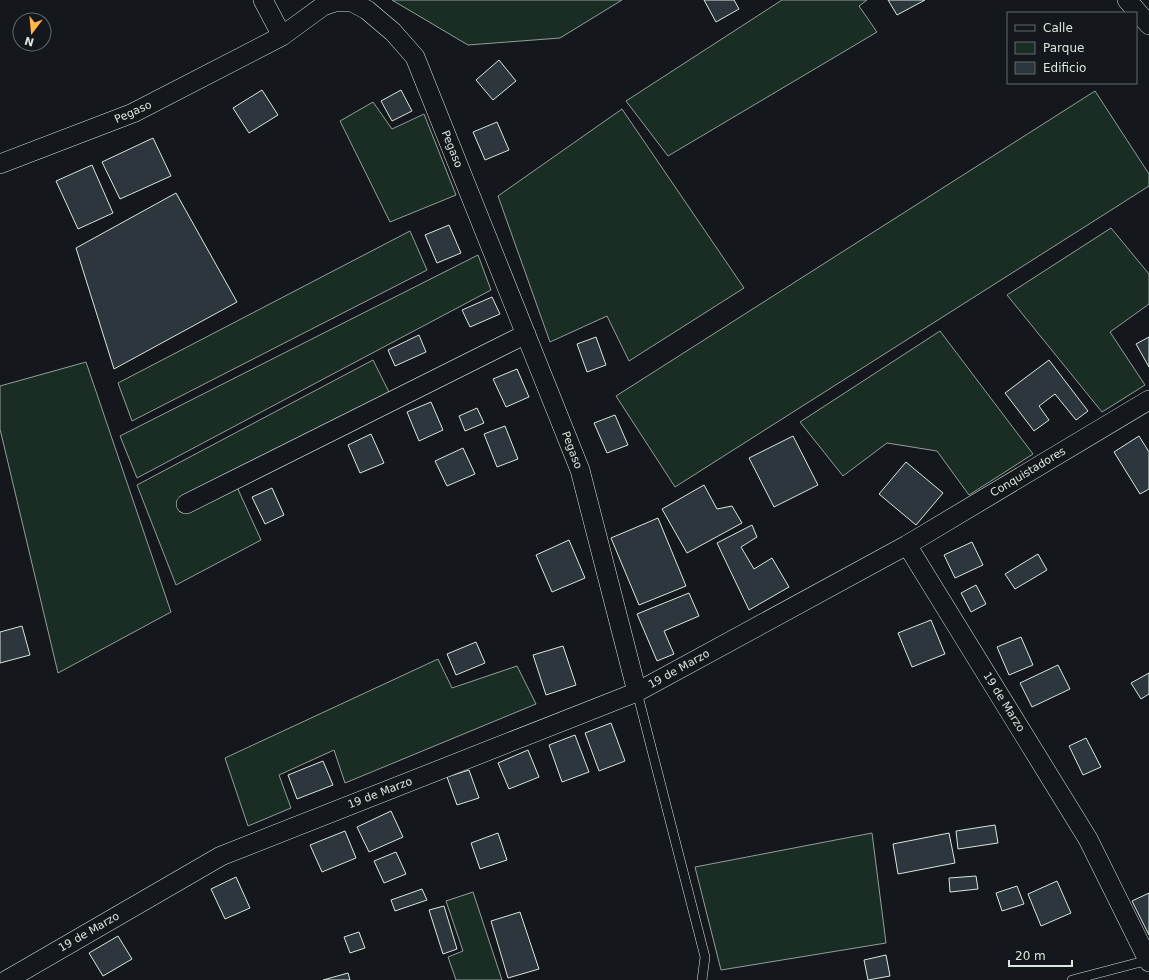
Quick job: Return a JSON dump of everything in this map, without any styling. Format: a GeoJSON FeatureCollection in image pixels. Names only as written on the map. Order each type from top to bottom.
{"type":"FeatureCollection","features":[{"type":"Feature","properties":{"kind":"street"},"geometry":{"type":"LineString","coordinates":[[263,0],[282,36]]}},
{"type":"Feature","properties":{"kind":"street"},"geometry":{"type":"LineString","coordinates":[[1127,0],[1149,25]]}},
{"type":"Feature","properties":{"kind":"street","name":"Pegaso"},"geometry":{"type":"LineString","coordinates":[[0,164],[133,113],[282,36],[323,6],[335,2],[352,2],[367,10],[393,32],[416,57],[580,470],[637,692]]}},
{"type":"Feature","properties":{"kind":"street"},"geometry":{"type":"LineString","coordinates":[[186,504],[526,334]]}},
{"type":"Feature","properties":{"kind":"street","name":"Conquistadores"},"geometry":{"type":"LineString","coordinates":[[907,545],[1149,400]]}},
{"type":"Feature","properties":{"kind":"street","name":"19 de Marzo"},"geometry":{"type":"LineString","coordinates":[[7,980],[221,856],[637,692],[907,545],[1088,839],[1148,961]]}},
{"type":"Feature","properties":{"kind":"lane"},"geometry":{"type":"LineString","coordinates":[[637,692],[705,957],[702,980]]}},
{"type":"Feature","properties":{"kind":"lane"},"geometry":{"type":"LineString","coordinates":[[1072,980],[1148,961]]}},
{"type":"Feature","properties":{"kind":"green space"},"geometry":{"type":"Polygon","coordinates":[[[392,0],[622,0],[560,38],[468,45],[392,0]]]}},
{"type":"Feature","properties":{"kind":"green space"},"geometry":{"type":"Polygon","coordinates":[[[782,0],[867,0],[859,6],[877,32],[668,156],[626,101],[782,0]]]}},
{"type":"Feature","properties":{"kind":"green space"},"geometry":{"type":"Polygon","coordinates":[[[1095,91],[1149,174],[1149,186],[675,487],[616,396],[1095,91]]]}},
{"type":"Feature","properties":{"kind":"green space"},"geometry":{"type":"Polygon","coordinates":[[[373,102],[392,129],[424,114],[456,195],[390,222],[340,121],[373,102]]]}},
{"type":"Feature","properties":{"kind":"green space"},"geometry":{"type":"Polygon","coordinates":[[[622,109],[744,288],[629,361],[607,316],[550,342],[498,196],[622,109]]]}},
{"type":"Feature","properties":{"kind":"green space"},"geometry":{"type":"Polygon","coordinates":[[[1111,228],[1149,274],[1149,304],[1110,332],[1145,385],[1102,412],[1007,295],[1111,228]]]}},
{"type":"Feature","properties":{"kind":"green space"},"geometry":{"type":"Polygon","coordinates":[[[410,231],[427,270],[132,421],[118,383],[410,231]]]}},
{"type":"Feature","properties":{"kind":"green space"},"geometry":{"type":"Polygon","coordinates":[[[478,255],[491,290],[137,478],[120,436],[478,255]]]}},
{"type":"Feature","properties":{"kind":"green space"},"geometry":{"type":"Polygon","coordinates":[[[940,331],[1033,454],[969,495],[937,451],[887,443],[843,476],[800,422],[940,331]]]}},
{"type":"Feature","properties":{"kind":"green space"},"geometry":{"type":"Polygon","coordinates":[[[373,360],[395,404],[237,487],[261,540],[176,585],[137,485],[373,360]]]}},
{"type":"Feature","properties":{"kind":"green space"},"geometry":{"type":"Polygon","coordinates":[[[86,362],[171,612],[58,673],[0,429],[0,386],[86,362]]]}},
{"type":"Feature","properties":{"kind":"green space"},"geometry":{"type":"Polygon","coordinates":[[[438,659],[452,688],[517,666],[536,704],[345,783],[334,750],[279,775],[291,808],[248,826],[225,758],[438,659]]]}},
{"type":"Feature","properties":{"kind":"green space"},"geometry":{"type":"Polygon","coordinates":[[[872,833],[886,943],[721,970],[695,867],[872,833]]]}},
{"type":"Feature","properties":{"kind":"green space"},"geometry":{"type":"Polygon","coordinates":[[[473,892],[502,980],[456,980],[448,957],[463,951],[446,901],[473,892]]]}},
{"type":"Feature","properties":{"kind":"building"},"geometry":{"type":"Polygon","coordinates":[[[704,0],[734,0],[739,9],[716,22],[704,0]]]}},
{"type":"Feature","properties":{"kind":"building"},"geometry":{"type":"Polygon","coordinates":[[[888,0],[925,0],[897,15],[888,0]]]}},
{"type":"Feature","properties":{"kind":"building"},"geometry":{"type":"Polygon","coordinates":[[[499,60],[516,81],[493,100],[476,80],[499,60]]]}},
{"type":"Feature","properties":{"kind":"building"},"geometry":{"type":"Polygon","coordinates":[[[262,90],[278,115],[249,133],[233,108],[262,90]]]}},
{"type":"Feature","properties":{"kind":"building"},"geometry":{"type":"Polygon","coordinates":[[[401,90],[412,111],[392,121],[381,101],[401,90]]]}},
{"type":"Feature","properties":{"kind":"building"},"geometry":{"type":"Polygon","coordinates":[[[497,122],[509,150],[485,160],[473,132],[497,122]]]}},
{"type":"Feature","properties":{"kind":"building"},"geometry":{"type":"Polygon","coordinates":[[[153,138],[171,176],[120,199],[102,162],[153,138]]]}},
{"type":"Feature","properties":{"kind":"building"},"geometry":{"type":"Polygon","coordinates":[[[92,165],[113,213],[78,229],[56,181],[92,165]]]}},
{"type":"Feature","properties":{"kind":"building"},"geometry":{"type":"Polygon","coordinates":[[[176,193],[237,302],[114,369],[76,248],[176,193]]]}},
{"type":"Feature","properties":{"kind":"building"},"geometry":{"type":"Polygon","coordinates":[[[449,225],[461,253],[437,263],[425,235],[449,225]]]}},
{"type":"Feature","properties":{"kind":"building"},"geometry":{"type":"Polygon","coordinates":[[[492,297],[500,314],[470,327],[462,310],[492,297]]]}},
{"type":"Feature","properties":{"kind":"building"},"geometry":{"type":"Polygon","coordinates":[[[419,335],[426,352],[395,366],[388,350],[419,335]]]}},
{"type":"Feature","properties":{"kind":"building"},"geometry":{"type":"Polygon","coordinates":[[[596,337],[606,365],[587,372],[577,344],[596,337]]]}},
{"type":"Feature","properties":{"kind":"building"},"geometry":{"type":"Polygon","coordinates":[[[1149,337],[1149,367],[1136,344],[1149,337]]]}},
{"type":"Feature","properties":{"kind":"building"},"geometry":{"type":"Polygon","coordinates":[[[1049,360],[1088,411],[1076,420],[1055,394],[1039,406],[1049,420],[1034,431],[1005,393],[1049,360]]]}},
{"type":"Feature","properties":{"kind":"building"},"geometry":{"type":"Polygon","coordinates":[[[517,369],[529,397],[506,407],[493,379],[517,369]]]}},
{"type":"Feature","properties":{"kind":"building"},"geometry":{"type":"Polygon","coordinates":[[[431,402],[443,430],[419,441],[407,412],[431,402]]]}},
{"type":"Feature","properties":{"kind":"building"},"geometry":{"type":"Polygon","coordinates":[[[477,408],[484,423],[465,431],[459,416],[477,408]]]}},
{"type":"Feature","properties":{"kind":"building"},"geometry":{"type":"Polygon","coordinates":[[[615,415],[628,445],[607,453],[594,423],[615,415]]]}},
{"type":"Feature","properties":{"kind":"building"},"geometry":{"type":"Polygon","coordinates":[[[505,426],[518,459],[497,467],[484,434],[505,426]]]}},
{"type":"Feature","properties":{"kind":"building"},"geometry":{"type":"Polygon","coordinates":[[[371,434],[384,463],[360,473],[348,445],[371,434]]]}},
{"type":"Feature","properties":{"kind":"building"},"geometry":{"type":"Polygon","coordinates":[[[793,436],[818,485],[774,507],[749,458],[793,436]]]}},
{"type":"Feature","properties":{"kind":"building"},"geometry":{"type":"Polygon","coordinates":[[[1139,436],[1149,452],[1149,489],[1140,494],[1114,452],[1139,436]]]}},
{"type":"Feature","properties":{"kind":"building"},"geometry":{"type":"Polygon","coordinates":[[[463,448],[475,474],[447,486],[435,461],[463,448]]]}},
{"type":"Feature","properties":{"kind":"building"},"geometry":{"type":"Polygon","coordinates":[[[906,462],[943,493],[916,525],[879,494],[906,462]]]}},
{"type":"Feature","properties":{"kind":"building"},"geometry":{"type":"Polygon","coordinates":[[[704,485],[717,509],[732,506],[742,523],[687,553],[662,509],[704,485]]]}},
{"type":"Feature","properties":{"kind":"building"},"geometry":{"type":"Polygon","coordinates":[[[272,488],[284,515],[265,524],[252,497],[272,488]]]}},
{"type":"Feature","properties":{"kind":"building"},"geometry":{"type":"Polygon","coordinates":[[[658,518],[686,586],[639,605],[611,538],[658,518]]]}},
{"type":"Feature","properties":{"kind":"building"},"geometry":{"type":"Polygon","coordinates":[[[752,525],[757,537],[741,547],[754,569],[772,558],[789,587],[749,610],[717,543],[752,525]]]}},
{"type":"Feature","properties":{"kind":"building"},"geometry":{"type":"Polygon","coordinates":[[[569,540],[585,578],[552,592],[536,555],[569,540]]]}},
{"type":"Feature","properties":{"kind":"building"},"geometry":{"type":"Polygon","coordinates":[[[972,542],[983,565],[955,578],[944,555],[972,542]]]}},
{"type":"Feature","properties":{"kind":"building"},"geometry":{"type":"Polygon","coordinates":[[[1038,554],[1047,570],[1015,589],[1005,574],[1038,554]]]}},
{"type":"Feature","properties":{"kind":"building"},"geometry":{"type":"Polygon","coordinates":[[[976,585],[986,604],[971,612],[961,593],[976,585]]]}},
{"type":"Feature","properties":{"kind":"building"},"geometry":{"type":"Polygon","coordinates":[[[689,593],[699,616],[664,631],[674,654],[657,661],[637,614],[689,593]]]}},
{"type":"Feature","properties":{"kind":"building"},"geometry":{"type":"Polygon","coordinates":[[[931,620],[945,654],[912,667],[898,633],[931,620]]]}},
{"type":"Feature","properties":{"kind":"building"},"geometry":{"type":"Polygon","coordinates":[[[22,626],[30,655],[0,663],[0,632],[22,626]]]}},
{"type":"Feature","properties":{"kind":"building"},"geometry":{"type":"Polygon","coordinates":[[[1021,637],[1033,665],[1009,675],[997,647],[1021,637]]]}},
{"type":"Feature","properties":{"kind":"building"},"geometry":{"type":"Polygon","coordinates":[[[476,642],[485,663],[456,675],[447,654],[476,642]]]}},
{"type":"Feature","properties":{"kind":"building"},"geometry":{"type":"Polygon","coordinates":[[[563,646],[576,685],[546,695],[533,655],[563,646]]]}},
{"type":"Feature","properties":{"kind":"building"},"geometry":{"type":"Polygon","coordinates":[[[1058,665],[1070,689],[1032,707],[1020,683],[1058,665]]]}},
{"type":"Feature","properties":{"kind":"building"},"geometry":{"type":"Polygon","coordinates":[[[1149,673],[1149,694],[1141,699],[1131,683],[1149,673]]]}},
{"type":"Feature","properties":{"kind":"building"},"geometry":{"type":"Polygon","coordinates":[[[611,723],[625,761],[599,771],[585,733],[611,723]]]}},
{"type":"Feature","properties":{"kind":"building"},"geometry":{"type":"Polygon","coordinates":[[[575,735],[589,772],[562,782],[549,745],[575,735]]]}},
{"type":"Feature","properties":{"kind":"building"},"geometry":{"type":"Polygon","coordinates":[[[1086,738],[1101,767],[1083,775],[1069,746],[1086,738]]]}},
{"type":"Feature","properties":{"kind":"building"},"geometry":{"type":"Polygon","coordinates":[[[528,750],[539,777],[509,789],[498,763],[528,750]]]}},
{"type":"Feature","properties":{"kind":"building"},"geometry":{"type":"Polygon","coordinates":[[[323,761],[333,785],[297,799],[288,775],[323,761]]]}},
{"type":"Feature","properties":{"kind":"building"},"geometry":{"type":"Polygon","coordinates":[[[469,770],[479,798],[457,805],[447,777],[469,770]]]}},
{"type":"Feature","properties":{"kind":"building"},"geometry":{"type":"Polygon","coordinates":[[[391,811],[403,837],[369,852],[357,827],[391,811]]]}},
{"type":"Feature","properties":{"kind":"building"},"geometry":{"type":"Polygon","coordinates":[[[995,825],[998,843],[958,849],[956,831],[995,825]]]}},
{"type":"Feature","properties":{"kind":"building"},"geometry":{"type":"Polygon","coordinates":[[[345,831],[356,858],[322,872],[310,845],[345,831]]]}},
{"type":"Feature","properties":{"kind":"building"},"geometry":{"type":"Polygon","coordinates":[[[498,833],[507,860],[480,869],[471,843],[498,833]]]}},
{"type":"Feature","properties":{"kind":"building"},"geometry":{"type":"Polygon","coordinates":[[[949,833],[955,863],[898,874],[893,844],[949,833]]]}},
{"type":"Feature","properties":{"kind":"building"},"geometry":{"type":"Polygon","coordinates":[[[396,852],[406,874],[384,883],[374,861],[396,852]]]}},
{"type":"Feature","properties":{"kind":"building"},"geometry":{"type":"Polygon","coordinates":[[[976,876],[978,889],[950,892],[949,878],[976,876]]]}},
{"type":"Feature","properties":{"kind":"building"},"geometry":{"type":"Polygon","coordinates":[[[236,877],[250,908],[225,919],[211,889],[236,877]]]}},
{"type":"Feature","properties":{"kind":"building"},"geometry":{"type":"Polygon","coordinates":[[[1057,881],[1071,913],[1041,926],[1028,894],[1057,881]]]}},
{"type":"Feature","properties":{"kind":"building"},"geometry":{"type":"Polygon","coordinates":[[[1017,886],[1024,904],[1002,911],[996,893],[1017,886]]]}},
{"type":"Feature","properties":{"kind":"building"},"geometry":{"type":"Polygon","coordinates":[[[422,889],[427,900],[395,911],[391,900],[422,889]]]}},
{"type":"Feature","properties":{"kind":"building"},"geometry":{"type":"Polygon","coordinates":[[[1149,893],[1149,935],[1132,901],[1149,893]]]}},
{"type":"Feature","properties":{"kind":"building"},"geometry":{"type":"Polygon","coordinates":[[[444,906],[457,949],[443,954],[429,910],[444,906]]]}},
{"type":"Feature","properties":{"kind":"building"},"geometry":{"type":"Polygon","coordinates":[[[520,912],[539,969],[508,978],[491,921],[520,912]]]}},
{"type":"Feature","properties":{"kind":"building"},"geometry":{"type":"Polygon","coordinates":[[[359,932],[365,948],[350,953],[344,937],[359,932]]]}},
{"type":"Feature","properties":{"kind":"building"},"geometry":{"type":"Polygon","coordinates":[[[118,936],[132,959],[103,976],[89,953],[118,936]]]}},
{"type":"Feature","properties":{"kind":"building"},"geometry":{"type":"Polygon","coordinates":[[[886,955],[890,976],[868,980],[864,960],[886,955]]]}},
{"type":"Feature","properties":{"kind":"building"},"geometry":{"type":"Polygon","coordinates":[[[348,973],[350,980],[323,980],[348,973]]]}}]}
